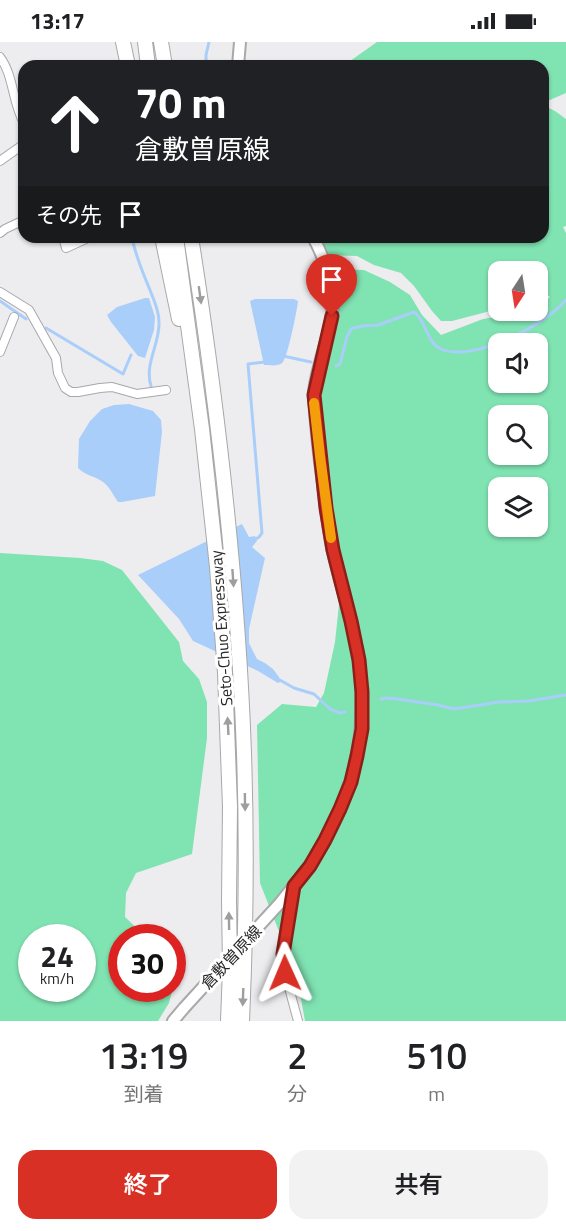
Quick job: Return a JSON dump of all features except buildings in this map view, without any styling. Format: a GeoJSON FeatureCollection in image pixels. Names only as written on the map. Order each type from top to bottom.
{"type":"FeatureCollection","features":[{"type":"Feature","properties":{"kind":"highway"},"geometry":{"type":"LineString","coordinates":[[123,42],[127,60]]}},
{"type":"Feature","properties":{"kind":"highway"},"geometry":{"type":"LineString","coordinates":[[145,42],[147,60]]}},
{"type":"Feature","properties":{"kind":"highway"},"geometry":{"type":"LineString","coordinates":[[161,42],[164,60]]}},
{"type":"Feature","properties":{"kind":"highway"},"geometry":{"type":"LineString","coordinates":[[163,243],[202,429]]}},
{"type":"Feature","properties":{"kind":"highway","name":"Seto-Chuo Expressway"},"geometry":{"type":"LineString","coordinates":[[177,243],[210,500],[225,673],[231,807],[228,1021]]}},
{"type":"Feature","properties":{"kind":"highway","name":"Seto-Chuo Expressway"},"geometry":{"type":"LineString","coordinates":[[193,243],[217,416],[232,566],[240,681],[246,842],[242,1021]]}},
{"type":"Feature","properties":{"kind":"street"},"geometry":{"type":"LineString","coordinates":[[238,60],[240,42]]}},
{"type":"Feature","properties":{"kind":"street"},"geometry":{"type":"LineString","coordinates":[[0,57],[7,66],[18,111]]}},
{"type":"Feature","properties":{"kind":"street"},"geometry":{"type":"LineString","coordinates":[[0,161],[18,148]]}},
{"type":"Feature","properties":{"kind":"street"},"geometry":{"type":"LineString","coordinates":[[0,233],[18,223]]}},
{"type":"Feature","properties":{"kind":"street"},"geometry":{"type":"LineString","coordinates":[[65,243],[66,248],[77,243]]}},
{"type":"Feature","properties":{"kind":"street","name":"倉敷曽原線"},"geometry":{"type":"LineString","coordinates":[[173,1021],[280,903],[310,866],[325,840],[351,782],[359,747],[362,729],[362,692],[359,660],[333,550],[314,395],[332,316],[330,280],[323,256],[316,243]]}},
{"type":"Feature","properties":{"kind":"street"},"geometry":{"type":"LineString","coordinates":[[0,292],[28,310],[56,358],[58,373],[65,388],[71,392],[112,387],[137,394],[166,390]]}},
{"type":"Feature","properties":{"kind":"street"},"geometry":{"type":"LineString","coordinates":[[0,350],[14,317]]}},
{"type":"Feature","properties":{"kind":"street"},"geometry":{"type":"LineString","coordinates":[[294,886],[283,954],[285,973],[298,1021]]}},
{"type":"Feature","properties":{"kind":"green space"},"geometry":{"type":"Polygon","coordinates":[[[377,42],[566,42],[566,93],[549,100],[549,60],[352,60],[377,42]]]}},
{"type":"Feature","properties":{"kind":"green space"},"geometry":{"type":"Polygon","coordinates":[[[549,108],[566,119],[566,226],[563,227],[566,233],[566,1021],[305,1021],[297,977],[260,883],[257,725],[282,704],[316,707],[324,693],[335,642],[343,567],[329,485],[321,394],[340,300],[333,269],[364,270],[390,282],[410,295],[422,315],[441,335],[488,318],[488,321],[548,321],[548,299],[550,297],[548,295],[548,261],[488,261],[488,312],[452,321],[441,321],[401,273],[374,265],[357,256],[329,255],[321,243],[549,243],[549,108]]]}},
{"type":"Feature","properties":{"kind":"green space"},"geometry":{"type":"Polygon","coordinates":[[[0,553],[103,561],[122,570],[179,642],[183,661],[199,679],[207,702],[207,738],[192,854],[136,873],[126,893],[125,917],[132,924],[108,924],[108,1002],[169,1002],[158,1021],[0,1021],[0,553]]]}},
{"type":"Feature","properties":{"kind":"water"},"geometry":{"type":"Polygon","coordinates":[[[149,298],[155,317],[154,330],[145,358],[138,356],[107,315],[117,307],[149,298]]]}},
{"type":"Feature","properties":{"kind":"water"},"geometry":{"type":"Polygon","coordinates":[[[294,299],[298,301],[287,351],[283,362],[279,365],[264,365],[250,301],[294,299]]]}},
{"type":"Feature","properties":{"kind":"water"},"geometry":{"type":"Polygon","coordinates":[[[129,404],[153,411],[161,420],[162,432],[155,496],[118,502],[105,484],[78,468],[79,439],[90,421],[102,409],[129,404]]]}},
{"type":"Feature","properties":{"kind":"water"},"geometry":{"type":"Polygon","coordinates":[[[242,524],[249,537],[255,536],[257,541],[252,547],[265,558],[249,629],[249,643],[257,659],[273,669],[279,677],[280,682],[278,683],[258,671],[193,641],[179,619],[138,575],[242,524]]]}},
{"type":"Feature","properties":{"kind":"waterway"},"geometry":{"type":"LineString","coordinates":[[206,60],[209,42]]}},
{"type":"Feature","properties":{"kind":"waterway"},"geometry":{"type":"LineString","coordinates":[[134,243],[159,318],[159,330],[149,370],[151,386]]}},
{"type":"Feature","properties":{"kind":"waterway"},"geometry":{"type":"LineString","coordinates":[[336,366],[340,364],[351,329],[378,325],[414,312],[436,346],[455,352],[471,351],[508,339],[526,330],[556,310],[566,300]]}},
{"type":"Feature","properties":{"kind":"waterway"},"geometry":{"type":"LineString","coordinates":[[0,301],[26,319]]}},
{"type":"Feature","properties":{"kind":"waterway"},"geometry":{"type":"LineString","coordinates":[[46,328],[123,374],[131,355]]}},
{"type":"Feature","properties":{"kind":"waterway"},"geometry":{"type":"LineString","coordinates":[[283,356],[311,362]]}},
{"type":"Feature","properties":{"kind":"waterway"},"geometry":{"type":"LineString","coordinates":[[254,540],[262,533],[248,364],[265,362]]}},
{"type":"Feature","properties":{"kind":"waterway"},"geometry":{"type":"LineString","coordinates":[[278,679],[294,688],[314,694],[330,709],[340,713],[345,712]]}},
{"type":"Feature","properties":{"kind":"waterway"},"geometry":{"type":"LineString","coordinates":[[381,699],[397,699],[454,709],[566,695]]}},
{"type":"Feature","properties":{"kind":"slow traffic"},"geometry":{"type":"LineString","coordinates":[[314,403],[331,538]]}},
{"type":"Feature","properties":{"kind":"route"},"geometry":{"type":"LineString","coordinates":[[285,973],[283,954],[294,886],[310,866],[340,809],[351,782],[362,729],[359,660],[333,550],[326,508],[314,395],[332,316]]}}]}
